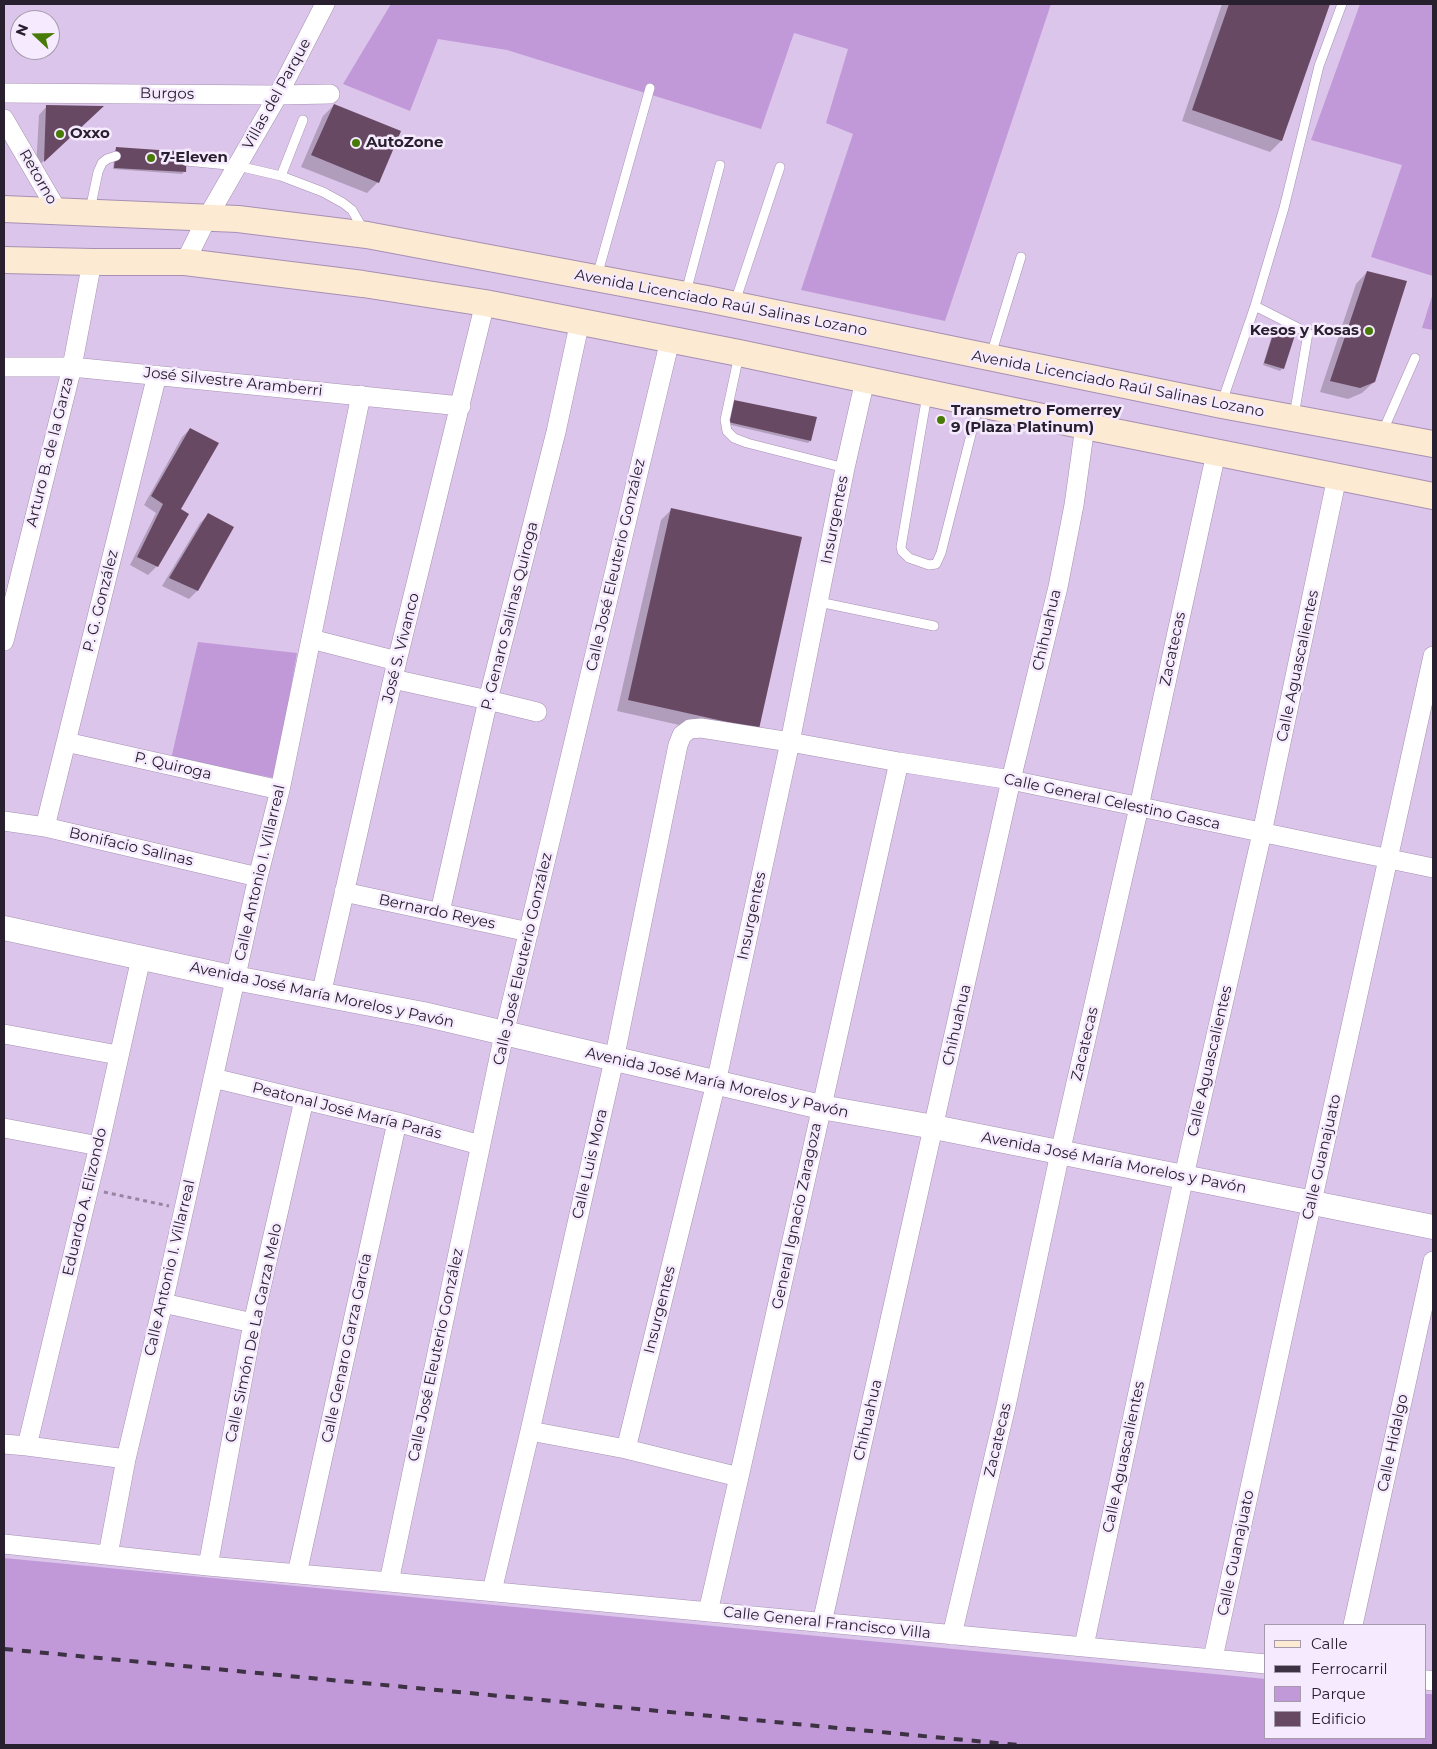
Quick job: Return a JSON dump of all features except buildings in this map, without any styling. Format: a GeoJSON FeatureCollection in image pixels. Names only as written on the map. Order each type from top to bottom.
{"type":"FeatureCollection","features":[{"type":"Feature","properties":{"kind":"main road","name":"Avenida Licenciado Raúl Salinas Lozano"},"geometry":{"type":"LineString","coordinates":[[4,208],[246,219],[367,235],[734,304],[1222,405],[1433,444]]}},
{"type":"Feature","properties":{"kind":"main road"},"geometry":{"type":"LineString","coordinates":[[4,260],[185,262],[363,284],[485,303],[739,353],[1216,453],[1433,496]]}},
{"type":"Feature","properties":{"kind":"street","name":"Villas del Parque"},"geometry":{"type":"LineString","coordinates":[[185,262],[207,218],[278,95],[325,4]]}},
{"type":"Feature","properties":{"kind":"street","name":"Burgos"},"geometry":{"type":"LineString","coordinates":[[4,93],[330,94]]}},
{"type":"Feature","properties":{"kind":"street","name":"Retorno"},"geometry":{"type":"LineString","coordinates":[[4,118],[57,210]]}},
{"type":"Feature","properties":{"kind":"street","name":"Arturo B. de la Garza"},"geometry":{"type":"LineString","coordinates":[[4,642],[6,618],[72,367],[92,262]]}},
{"type":"Feature","properties":{"kind":"street","name":"José S. Vivanco"},"geometry":{"type":"LineString","coordinates":[[321,994],[395,670],[485,303]]}},
{"type":"Feature","properties":{"kind":"street","name":"P. Genaro Salinas Quiroga"},"geometry":{"type":"LineString","coordinates":[[440,912],[488,700],[556,432],[580,321]]}},
{"type":"Feature","properties":{"kind":"street","name":"Calle José Eleuterio González"},"geometry":{"type":"LineString","coordinates":[[389,1582],[504,1034],[670,340]]}},
{"type":"Feature","properties":{"kind":"street","name":"José Silvestre Aramberri"},"geometry":{"type":"LineString","coordinates":[[4,367],[72,367],[461,406]]}},
{"type":"Feature","properties":{"kind":"street","name":"P. G. González"},"geometry":{"type":"LineString","coordinates":[[45,827],[156,375]]}},
{"type":"Feature","properties":{"kind":"street","name":"Insurgentes"},"geometry":{"type":"LineString","coordinates":[[626,1449],[716,1083],[790,742],[865,380]]}},
{"type":"Feature","properties":{"kind":"street","name":"Calle Antonio I. Villarreal"},"geometry":{"type":"LineString","coordinates":[[108,1555],[126,1459],[163,1303],[258,877],[280,790],[361,395]]}},
{"type":"Feature","properties":{"kind":"street","name":"Chihuahua"},"geometry":{"type":"LineString","coordinates":[[822,1623],[1011,780],[1058,587],[1074,505],[1085,426]]}},
{"type":"Feature","properties":{"kind":"street","name":"Zacatecas"},"geometry":{"type":"LineString","coordinates":[[952,1636],[1006,1406],[1060,1153],[1216,453]]}},
{"type":"Feature","properties":{"kind":"street","name":"Calle Aguascalientes"},"geometry":{"type":"LineString","coordinates":[[1084,1646],[1184,1176],[1262,833],[1337,477]]}},
{"type":"Feature","properties":{"kind":"street"},"geometry":{"type":"LineString","coordinates":[[311,639],[395,670],[488,700],[537,712]]}},
{"type":"Feature","properties":{"kind":"street","name":"Calle Guanajuato"},"geometry":{"type":"LineString","coordinates":[[1213,1658],[1433,656]]}},
{"type":"Feature","properties":{"kind":"street","name":"Calle General Celestino Gasca"},"geometry":{"type":"LineString","coordinates":[[682,735],[690,729],[701,728],[1011,780],[1433,868]]}},
{"type":"Feature","properties":{"kind":"street","name":"Calle Luis Mora"},"geometry":{"type":"LineString","coordinates":[[492,1592],[614,1060],[676,755],[682,735]]}},
{"type":"Feature","properties":{"kind":"street","name":"P. Quiroga"},"geometry":{"type":"LineString","coordinates":[[66,742],[280,790]]}},
{"type":"Feature","properties":{"kind":"street","name":"General Ignacio Zaragoza"},"geometry":{"type":"LineString","coordinates":[[708,1612],[899,762]]}},
{"type":"Feature","properties":{"kind":"street","name":"Bonifacio Salinas"},"geometry":{"type":"LineString","coordinates":[[4,821],[45,827],[258,877]]}},
{"type":"Feature","properties":{"kind":"street","name":"Bernardo Reyes"},"geometry":{"type":"LineString","coordinates":[[344,892],[529,932]]}},
{"type":"Feature","properties":{"kind":"street","name":"Avenida José María Morelos y Pavón"},"geometry":{"type":"LineString","coordinates":[[4,928],[235,978],[423,1014],[821,1107],[934,1127],[1433,1226]]}},
{"type":"Feature","properties":{"kind":"street","name":"Eduardo A. Elizondo"},"geometry":{"type":"LineString","coordinates":[[27,1446],[99,1146],[140,958]]}},
{"type":"Feature","properties":{"kind":"street"},"geometry":{"type":"LineString","coordinates":[[4,1034],[118,1055]]}},
{"type":"Feature","properties":{"kind":"street","name":"Peatonal José María Parás"},"geometry":{"type":"LineString","coordinates":[[213,1078],[397,1122],[480,1145]]}},
{"type":"Feature","properties":{"kind":"street","name":"Calle Simón De La Garza Melo"},"geometry":{"type":"LineString","coordinates":[[208,1566],[253,1323],[304,1100]]}},
{"type":"Feature","properties":{"kind":"street","name":"Calle Genaro Garza García"},"geometry":{"type":"LineString","coordinates":[[297,1574],[397,1122]]}},
{"type":"Feature","properties":{"kind":"street"},"geometry":{"type":"LineString","coordinates":[[4,1128],[99,1146]]}},
{"type":"Feature","properties":{"kind":"street","name":"Calle Hidalgo"},"geometry":{"type":"LineString","coordinates":[[1353,1624],[1433,1261]]}},
{"type":"Feature","properties":{"kind":"street"},"geometry":{"type":"LineString","coordinates":[[163,1303],[253,1323]]}},
{"type":"Feature","properties":{"kind":"street"},"geometry":{"type":"LineString","coordinates":[[530,1431],[626,1449],[739,1477]]}},
{"type":"Feature","properties":{"kind":"street"},"geometry":{"type":"LineString","coordinates":[[4,1444],[126,1459]]}},
{"type":"Feature","properties":{"kind":"street","name":"Calle General Francisco Villa"},"geometry":{"type":"LineString","coordinates":[[4,1544],[208,1566],[1264,1664]]}},
{"type":"Feature","properties":{"kind":"lane"},"geometry":{"type":"LineString","coordinates":[[1222,405],[1255,306],[1284,208],[1319,66],[1342,4]]}},
{"type":"Feature","properties":{"kind":"lane"},"geometry":{"type":"LineString","coordinates":[[596,278],[650,88]]}},
{"type":"Feature","properties":{"kind":"lane"},"geometry":{"type":"LineString","coordinates":[[281,176],[303,120]]}},
{"type":"Feature","properties":{"kind":"lane"},"geometry":{"type":"LineString","coordinates":[[89,213],[98,172],[102,163],[116,156]]}},
{"type":"Feature","properties":{"kind":"lane"},"geometry":{"type":"LineString","coordinates":[[186,161],[238,166],[281,176],[329,194],[352,210],[367,235]]}},
{"type":"Feature","properties":{"kind":"lane"},"geometry":{"type":"LineString","coordinates":[[685,295],[720,166]]}},
{"type":"Feature","properties":{"kind":"lane"},"geometry":{"type":"LineString","coordinates":[[734,304],[780,167]]}},
{"type":"Feature","properties":{"kind":"lane"},"geometry":{"type":"LineString","coordinates":[[990,358],[1021,257]]}},
{"type":"Feature","properties":{"kind":"lane"},"geometry":{"type":"LineString","coordinates":[[1255,306],[1308,332],[1293,419]]}},
{"type":"Feature","properties":{"kind":"lane"},"geometry":{"type":"LineString","coordinates":[[739,353],[725,420],[727,431],[734,438],[747,443],[846,468]]}},
{"type":"Feature","properties":{"kind":"lane"},"geometry":{"type":"LineString","coordinates":[[1381,434],[1415,358]]}},
{"type":"Feature","properties":{"kind":"lane"},"geometry":{"type":"LineString","coordinates":[[928,392],[901,547],[902,551],[909,558],[929,565],[936,564],[941,553],[980,403]]}},
{"type":"Feature","properties":{"kind":"lane"},"geometry":{"type":"LineString","coordinates":[[819,602],[934,626]]}},
{"type":"Feature","properties":{"kind":"path"},"geometry":{"type":"LineString","coordinates":[[89,1188],[183,1209]]}},
{"type":"Feature","properties":{"kind":"green space"},"geometry":{"type":"Polygon","coordinates":[[[391,4],[1051,4],[945,321],[801,290],[853,134],[826,123],[848,49],[794,33],[761,129],[507,50],[438,39],[410,111],[343,84],[391,4]]]}},
{"type":"Feature","properties":{"kind":"green space"},"geometry":{"type":"Polygon","coordinates":[[[1360,4],[1433,4],[1433,276],[1371,257],[1402,165],[1311,140],[1360,4]]]}},
{"type":"Feature","properties":{"kind":"green space"},"geometry":{"type":"Polygon","coordinates":[[[1433,293],[1433,330],[1422,328],[1433,293]]]}},
{"type":"Feature","properties":{"kind":"green space"},"geometry":{"type":"Polygon","coordinates":[[[198,642],[297,653],[275,778],[171,759],[198,642]]]}},
{"type":"Feature","properties":{"kind":"green space"},"geometry":{"type":"Polygon","coordinates":[[[4,1558],[1264,1679],[1264,1739],[1427,1739],[1427,1694],[1433,1694],[1433,1745],[4,1745],[4,1558]]]}},
{"type":"Feature","properties":{"kind":"railway"},"geometry":{"type":"LineString","coordinates":[[4,1649],[1018,1745]]}},
{"type":"Feature","properties":{"kind":"place","name":"Oxxo"},"geometry":{"type":"Point","coordinates":[60,134]}},
{"type":"Feature","properties":{"kind":"place","name":"AutoZone"},"geometry":{"type":"Point","coordinates":[356,143]}},
{"type":"Feature","properties":{"kind":"place","name":"7-Eleven"},"geometry":{"type":"Point","coordinates":[151,158]}},
{"type":"Feature","properties":{"kind":"place","name":"Kesos y Kosas"},"geometry":{"type":"Point","coordinates":[1369,331]}},
{"type":"Feature","properties":{"kind":"place","name":"Transmetro Fomerrey 9 (Plaza Platinum)"},"geometry":{"type":"Point","coordinates":[941,420]}}]}
